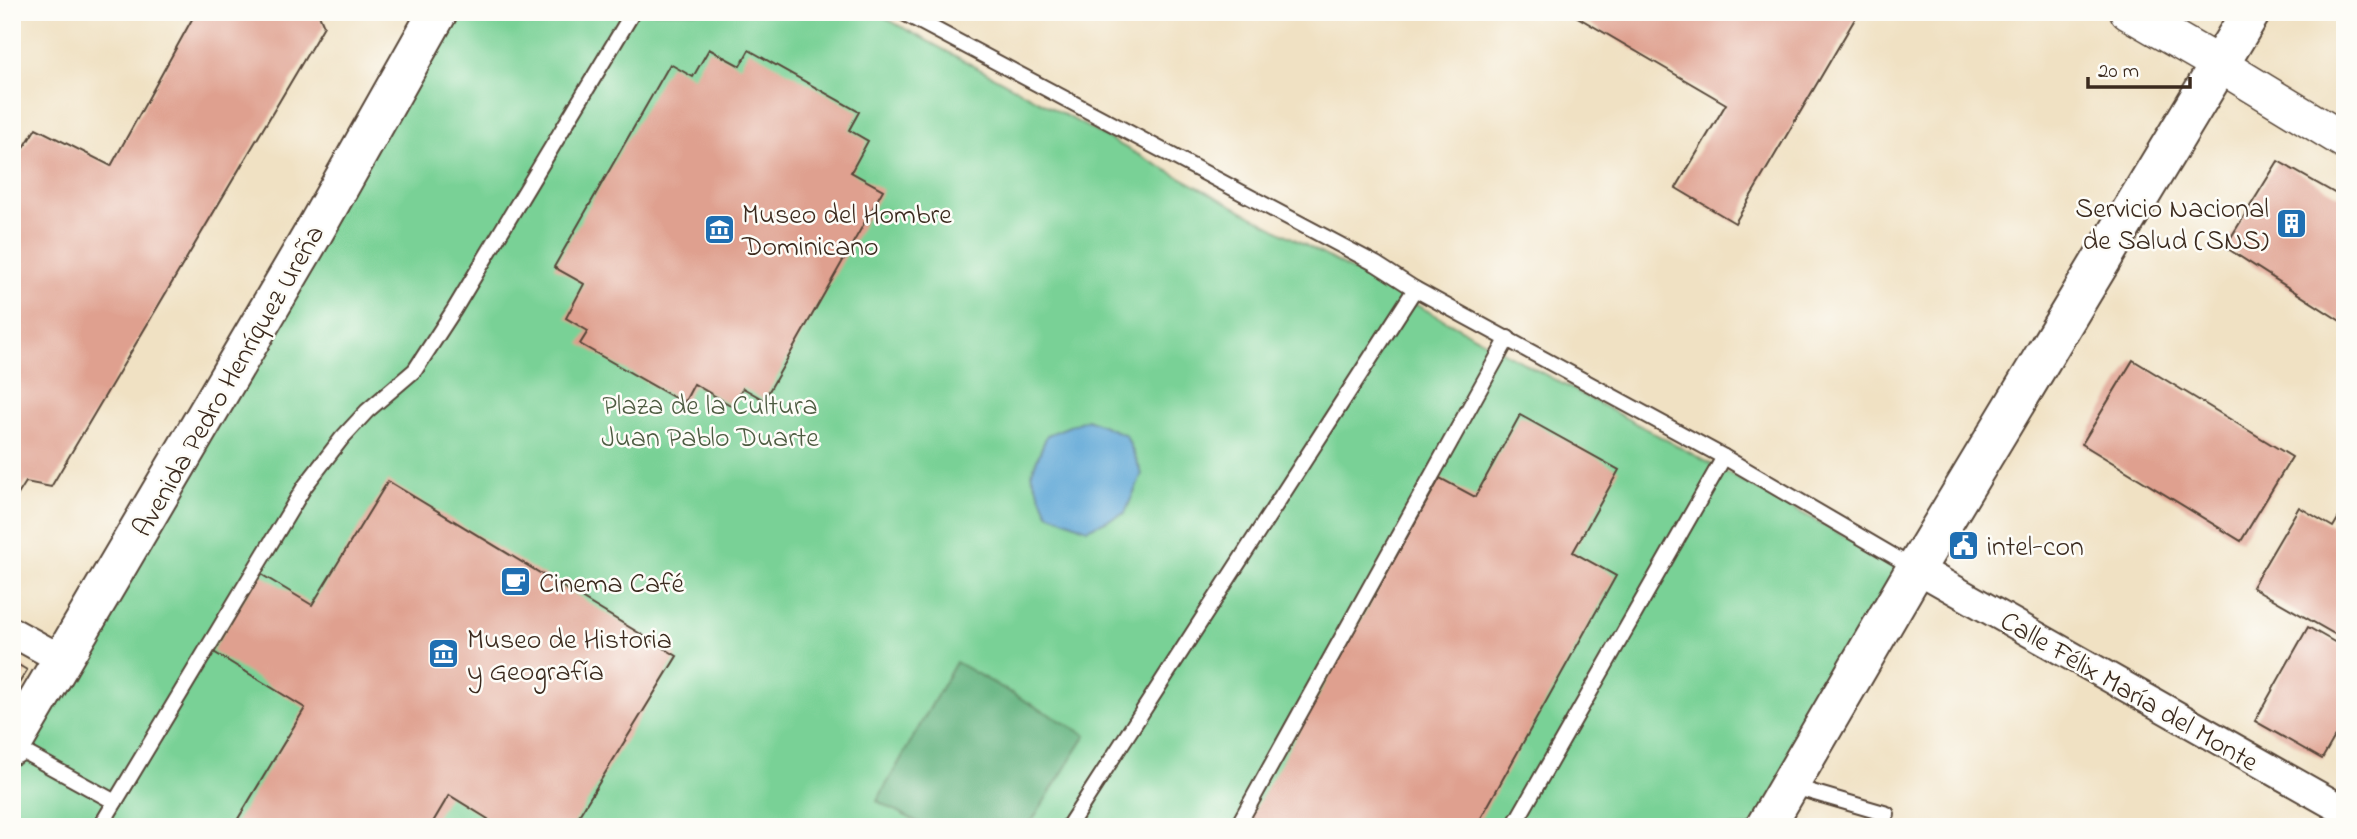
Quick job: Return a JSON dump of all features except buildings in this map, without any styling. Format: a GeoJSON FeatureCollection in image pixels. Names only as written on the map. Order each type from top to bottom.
{"type":"FeatureCollection","features":[{"type":"Feature","properties":{"kind":"main road","name":"Avenida Pedro Henríquez Ureña"},"geometry":{"type":"LineString","coordinates":[[12,745],[311,237],[438,12]]}},
{"type":"Feature","properties":{"kind":"main road"},"geometry":{"type":"LineString","coordinates":[[1765,827],[1916,568],[2251,12]]}},
{"type":"Feature","properties":{"kind":"street"},"geometry":{"type":"LineString","coordinates":[[2128,12],[2345,141]]}},
{"type":"Feature","properties":{"kind":"street","name":"Calle Félix María del Monte"},"geometry":{"type":"LineString","coordinates":[[1916,568],[2345,813]]}},
{"type":"Feature","properties":{"kind":"street"},"geometry":{"type":"LineString","coordinates":[[12,632],[63,660]]}},
{"type":"Feature","properties":{"kind":"street"},"geometry":{"type":"LineString","coordinates":[[2337,827],[2345,813]]}},
{"type":"Feature","properties":{"kind":"lane"},"geometry":{"type":"LineString","coordinates":[[104,825],[305,486],[367,411],[415,370],[454,310],[633,12]]}},
{"type":"Feature","properties":{"kind":"lane"},"geometry":{"type":"LineString","coordinates":[[902,12],[1376,264],[1415,289],[1724,457],[1916,568]]}},
{"type":"Feature","properties":{"kind":"lane"},"geometry":{"type":"LineString","coordinates":[[1068,827],[1415,289]]}},
{"type":"Feature","properties":{"kind":"lane"},"geometry":{"type":"LineString","coordinates":[[1237,827],[1508,338]]}},
{"type":"Feature","properties":{"kind":"lane"},"geometry":{"type":"LineString","coordinates":[[1513,827],[1724,457]]}},
{"type":"Feature","properties":{"kind":"lane"},"geometry":{"type":"LineString","coordinates":[[12,745],[115,803]]}},
{"type":"Feature","properties":{"kind":"lane"},"geometry":{"type":"LineString","coordinates":[[1789,785],[1887,814]]}},
{"type":"Feature","properties":{"kind":"green space","name":"Plaza de la Cultura Juan Pablo Duarte"},"geometry":{"type":"Polygon","coordinates":[[[448,12],[874,12],[1909,571],[1758,827],[12,827],[12,761],[448,12]]]}},
{"type":"Feature","properties":{"kind":"green space"},"geometry":{"type":"Polygon","coordinates":[[[956,662],[1086,735],[1028,827],[927,827],[877,801],[956,662]]]}},
{"type":"Feature","properties":{"kind":"water"},"geometry":{"type":"Polygon","coordinates":[[[1087,419],[1126,435],[1142,474],[1125,513],[1087,529],[1048,513],[1031,474],[1047,435],[1087,419]]]}},
{"type":"Feature","properties":{"kind":"place","name":"Servicio Nacional de Salud (SNS)"},"geometry":{"type":"Point","coordinates":[2292,223]}},
{"type":"Feature","properties":{"kind":"place","name":"Museo del Hombre Dominicano"},"geometry":{"type":"Point","coordinates":[719,229]}},
{"type":"Feature","properties":{"kind":"place","name":"intel-con"},"geometry":{"type":"Point","coordinates":[1964,545]}},
{"type":"Feature","properties":{"kind":"place","name":"Cinema Café"},"geometry":{"type":"Point","coordinates":[516,582]}},
{"type":"Feature","properties":{"kind":"place","name":"Museo de Historia y Geografía"},"geometry":{"type":"Point","coordinates":[444,654]}}]}
